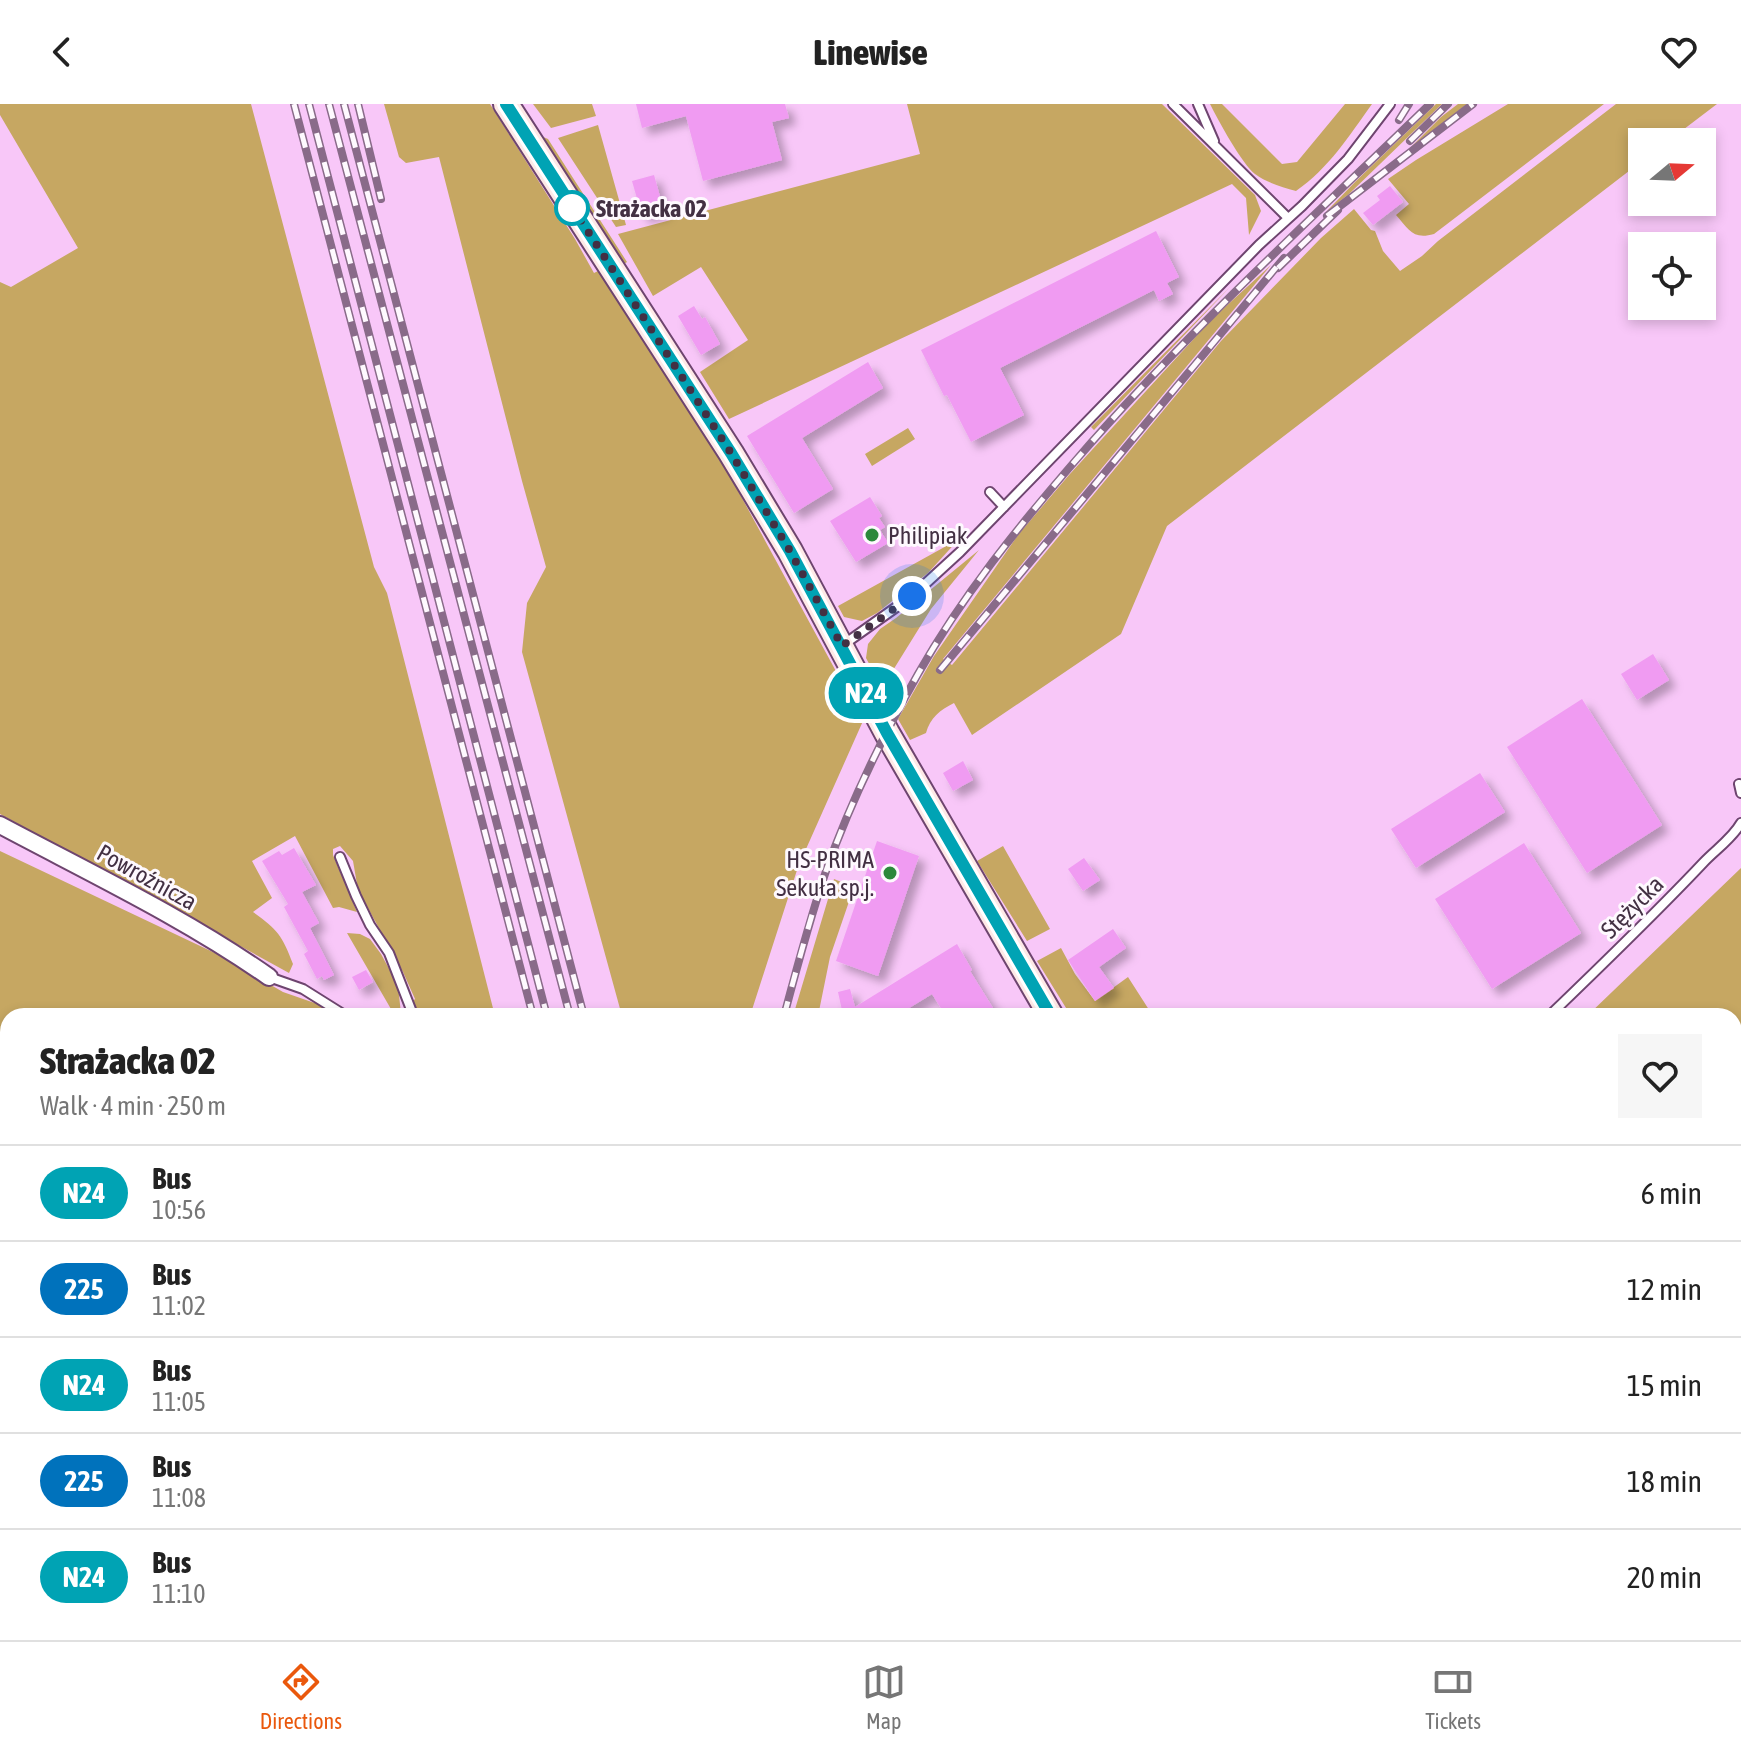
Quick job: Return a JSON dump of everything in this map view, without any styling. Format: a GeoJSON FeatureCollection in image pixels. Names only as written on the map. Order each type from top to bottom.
{"type":"FeatureCollection","features":[{"type":"Feature","properties":{"kind":"main road"},"geometry":{"type":"LineString","coordinates":[[506,104],[619,272],[790,551],[887,733],[1046,1008]]}},
{"type":"Feature","properties":{"kind":"street","name":"Powroźnicza"},"geometry":{"type":"LineString","coordinates":[[0,825],[225,947],[269,977]]}},
{"type":"Feature","properties":{"kind":"lane"},"geometry":{"type":"LineString","coordinates":[[1173,104],[1288,218]]}},
{"type":"Feature","properties":{"kind":"lane"},"geometry":{"type":"LineString","coordinates":[[1198,104],[1215,146]]}},
{"type":"Feature","properties":{"kind":"lane"},"geometry":{"type":"LineString","coordinates":[[842,646],[912,596],[960,552],[1259,245],[1348,159],[1390,104]]}},
{"type":"Feature","properties":{"kind":"lane"},"geometry":{"type":"LineString","coordinates":[[990,492],[1004,507]]}},
{"type":"Feature","properties":{"kind":"lane","name":"Stężycka"},"geometry":{"type":"LineString","coordinates":[[1557,1008],[1662,907],[1705,860],[1736,832],[1741,823]]}},
{"type":"Feature","properties":{"kind":"lane"},"geometry":{"type":"LineString","coordinates":[[340,857],[370,925],[389,953],[410,1008]]}},
{"type":"Feature","properties":{"kind":"lane"},"geometry":{"type":"LineString","coordinates":[[269,977],[303,989],[333,1008]]}},
{"type":"Feature","properties":{"kind":"shaded area"},"geometry":{"type":"Polygon","coordinates":[[[0,104],[251,104],[374,567],[387,593],[493,1008],[407,1008],[415,999],[358,890],[353,861],[340,846],[333,849],[333,855],[357,912],[333,908],[295,836],[252,861],[272,898],[253,912],[282,939],[293,964],[289,973],[0,814],[0,282],[11,287],[78,248],[0,115],[0,104]]]}},
{"type":"Feature","properties":{"kind":"shaded area"},"geometry":{"type":"Polygon","coordinates":[[[384,104],[490,104],[594,273],[602,269],[616,287],[736,487],[863,721],[798,867],[753,1008],[620,1008],[522,652],[527,603],[546,567],[439,157],[406,163],[399,157],[384,104]]]}},
{"type":"Feature","properties":{"kind":"shaded area"},"geometry":{"type":"Polygon","coordinates":[[[533,104],[592,104],[596,116],[551,128],[533,104]]]}},
{"type":"Feature","properties":{"kind":"shaded area"},"geometry":{"type":"Polygon","coordinates":[[[907,104],[1162,104],[1255,195],[1261,211],[1249,235],[1246,198],[1232,184],[729,419],[700,372],[748,340],[701,267],[653,296],[618,234],[920,154],[907,104]]]}},
{"type":"Feature","properties":{"kind":"shaded area"},"geometry":{"type":"Polygon","coordinates":[[[1210,104],[1222,104],[1282,164],[1297,162],[1345,104],[1372,104],[1328,162],[1296,191],[1264,180],[1250,169],[1210,104]]]}},
{"type":"Feature","properties":{"kind":"shaded area"},"geometry":{"type":"Polygon","coordinates":[[[1436,104],[1442,104],[1349,194],[1325,213],[1356,181],[1436,104]]]}},
{"type":"Feature","properties":{"kind":"shaded area"},"geometry":{"type":"Polygon","coordinates":[[[1458,104],[1467,104],[1408,150],[1441,117],[1458,104]]]}},
{"type":"Feature","properties":{"kind":"shaded area"},"geometry":{"type":"Polygon","coordinates":[[[1508,104],[1604,104],[1434,234],[1416,235],[1396,215],[1409,204],[1388,179],[1508,104]]]}},
{"type":"Feature","properties":{"kind":"shaded area"},"geometry":{"type":"Polygon","coordinates":[[[1616,104],[1717,104],[1685,128],[1628,128],[1628,172],[1167,526],[1121,634],[972,735],[954,703],[936,715],[926,733],[910,740],[898,719],[934,656],[1018,535],[1212,319],[1271,265],[943,659],[952,665],[1221,341],[1321,238],[1354,209],[1375,231],[1383,251],[1400,271],[1616,104]]]}},
{"type":"Feature","properties":{"kind":"shaded area"},"geometry":{"type":"Polygon","coordinates":[[[598,125],[626,225],[616,227],[558,138],[598,125]]]}},
{"type":"Feature","properties":{"kind":"shaded area"},"geometry":{"type":"Polygon","coordinates":[[[536,134],[548,139],[627,262],[618,263],[536,134]]]}},
{"type":"Feature","properties":{"kind":"shaded area"},"geometry":{"type":"Polygon","coordinates":[[[1231,286],[1094,430],[1091,427],[1231,286]]]}},
{"type":"Feature","properties":{"kind":"shaded area"},"geometry":{"type":"Polygon","coordinates":[[[908,428],[915,439],[872,466],[865,454],[908,428]]]}},
{"type":"Feature","properties":{"kind":"shaded area"},"geometry":{"type":"Polygon","coordinates":[[[959,539],[928,573],[877,613],[862,621],[844,617],[838,606],[959,539]]]}},
{"type":"Feature","properties":{"kind":"shaded area"},"geometry":{"type":"Polygon","coordinates":[[[979,550],[931,609],[882,688],[866,658],[868,644],[880,629],[979,550]]]}},
{"type":"Feature","properties":{"kind":"shaded area"},"geometry":{"type":"Polygon","coordinates":[[[1003,846],[1050,929],[1027,941],[977,861],[1003,846]]]}},
{"type":"Feature","properties":{"kind":"shaded area"},"geometry":{"type":"Polygon","coordinates":[[[0,851],[215,953],[283,992],[329,1008],[0,1008],[0,851]]]}},
{"type":"Feature","properties":{"kind":"shaded area"},"geometry":{"type":"Polygon","coordinates":[[[1741,868],[1741,1008],[1595,1008],[1741,868]]]}},
{"type":"Feature","properties":{"kind":"shaded area"},"geometry":{"type":"Polygon","coordinates":[[[834,879],[854,887],[830,957],[820,1008],[795,1008],[834,879]]]}},
{"type":"Feature","properties":{"kind":"shaded area"},"geometry":{"type":"Polygon","coordinates":[[[347,933],[370,939],[398,985],[400,1008],[390,1008],[347,933]]]}},
{"type":"Feature","properties":{"kind":"shaded area"},"geometry":{"type":"Polygon","coordinates":[[[1061,948],[1095,1001],[1128,977],[1148,1008],[1066,1008],[1037,961],[1061,948]]]}},
{"type":"Feature","properties":{"kind":"building"},"geometry":{"type":"Polygon","coordinates":[[[636,104],[785,104],[789,118],[772,122],[782,160],[703,181],[686,116],[642,128],[636,104]]]}},
{"type":"Feature","properties":{"kind":"building"},"geometry":{"type":"Polygon","coordinates":[[[654,175],[664,211],[642,216],[632,181],[654,175]]]}},
{"type":"Feature","properties":{"kind":"building"},"geometry":{"type":"Polygon","coordinates":[[[1390,186],[1403,202],[1373,225],[1363,213],[1380,200],[1377,196],[1390,186]]]}},
{"type":"Feature","properties":{"kind":"building"},"geometry":{"type":"Polygon","coordinates":[[[1156,231],[1179,277],[1167,283],[1173,294],[1159,301],[1154,290],[1000,368],[1024,415],[971,442],[921,350],[1156,231]]]}},
{"type":"Feature","properties":{"kind":"building"},"geometry":{"type":"Polygon","coordinates":[[[694,306],[702,319],[705,317],[720,344],[701,355],[678,316],[694,306]]]}},
{"type":"Feature","properties":{"kind":"building"},"geometry":{"type":"Polygon","coordinates":[[[868,362],[883,388],[802,438],[833,489],[794,513],[747,436],[868,362]]]}},
{"type":"Feature","properties":{"kind":"building"},"geometry":{"type":"Polygon","coordinates":[[[870,497],[882,516],[879,518],[885,527],[880,530],[888,543],[856,562],[830,521],[870,497]]]}},
{"type":"Feature","properties":{"kind":"building"},"geometry":{"type":"Polygon","coordinates":[[[1653,654],[1669,680],[1637,700],[1621,674],[1653,654]]]}},
{"type":"Feature","properties":{"kind":"building"},"geometry":{"type":"Polygon","coordinates":[[[1582,699],[1662,825],[1587,873],[1507,747],[1582,699]]]}},
{"type":"Feature","properties":{"kind":"building"},"geometry":{"type":"Polygon","coordinates":[[[963,761],[973,780],[953,791],[943,773],[963,761]]]}},
{"type":"Feature","properties":{"kind":"building"},"geometry":{"type":"Polygon","coordinates":[[[1480,773],[1505,812],[1416,868],[1391,829],[1480,773]]]}},
{"type":"Feature","properties":{"kind":"building"},"geometry":{"type":"Polygon","coordinates":[[[877,841],[919,856],[878,976],[836,961],[877,841]]]}},
{"type":"Feature","properties":{"kind":"building"},"geometry":{"type":"Polygon","coordinates":[[[1524,843],[1581,933],[1492,989],[1435,899],[1524,843]]]}},
{"type":"Feature","properties":{"kind":"building"},"geometry":{"type":"Polygon","coordinates":[[[294,848],[316,885],[302,892],[319,923],[310,928],[334,975],[324,980],[322,976],[317,979],[304,954],[308,951],[284,907],[288,904],[262,861],[279,851],[282,855],[294,848]]]}},
{"type":"Feature","properties":{"kind":"building"},"geometry":{"type":"Polygon","coordinates":[[[1084,858],[1100,880],[1083,891],[1068,869],[1084,858]]]}},
{"type":"Feature","properties":{"kind":"building"},"geometry":{"type":"Polygon","coordinates":[[[1113,929],[1126,948],[1099,967],[1114,988],[1095,1001],[1068,960],[1113,929]]]}},
{"type":"Feature","properties":{"kind":"building"},"geometry":{"type":"Polygon","coordinates":[[[957,944],[993,1008],[941,1008],[932,994],[909,1008],[841,1008],[838,992],[850,989],[855,1007],[957,944]]]}},
{"type":"Feature","properties":{"kind":"building"},"geometry":{"type":"Polygon","coordinates":[[[366,970],[373,982],[359,990],[352,977],[366,970]]]}},
{"type":"Feature","properties":{"kind":"railway"},"geometry":{"type":"LineString","coordinates":[[294,104],[531,1008]]}},
{"type":"Feature","properties":{"kind":"railway"},"geometry":{"type":"LineString","coordinates":[[309,104],[545,1008]]}},
{"type":"Feature","properties":{"kind":"railway"},"geometry":{"type":"LineString","coordinates":[[329,104],[568,1008]]}},
{"type":"Feature","properties":{"kind":"railway"},"geometry":{"type":"LineString","coordinates":[[344,104],[582,1008]]}},
{"type":"Feature","properties":{"kind":"railway"},"geometry":{"type":"LineString","coordinates":[[358,104],[381,199]]}},
{"type":"Feature","properties":{"kind":"railway"},"geometry":{"type":"LineString","coordinates":[[1399,120],[1409,104]]}},
{"type":"Feature","properties":{"kind":"railway"},"geometry":{"type":"LineString","coordinates":[[786,1008],[820,889],[856,795],[918,674],[972,590],[1054,485],[1161,367],[1430,104]]}},
{"type":"Feature","properties":{"kind":"railway"},"geometry":{"type":"LineString","coordinates":[[1410,141],[1448,104]]}},
{"type":"Feature","properties":{"kind":"railway"},"geometry":{"type":"LineString","coordinates":[[1327,216],[1473,104]]}},
{"type":"Feature","properties":{"kind":"railway"},"geometry":{"type":"LineString","coordinates":[[1278,268],[1338,210]]}},
{"type":"Feature","properties":{"kind":"railway"},"geometry":{"type":"LineString","coordinates":[[940,670],[1284,258]]}},
{"type":"Feature","properties":{"kind":"bus line","name":"N24"},"geometry":{"type":"LineString","coordinates":[[506,104],[731,453],[790,551],[887,733],[1046,1008]]}},
{"type":"Feature","properties":{"kind":"place","name":"Strażacka 02"},"geometry":{"type":"Point","coordinates":[572,208]}},
{"type":"Feature","properties":{"kind":"place","name":"Philipiak"},"geometry":{"type":"Point","coordinates":[872,535]}},
{"type":"Feature","properties":{"kind":"place","name":"HS-PRIMA Sekuła sp.j."},"geometry":{"type":"Point","coordinates":[890,873]}},
{"type":"Feature","properties":{"kind":"route"},"geometry":{"type":"LineString","coordinates":[[572,208],[569,202],[731,453],[842,646],[912,596]]}}]}
